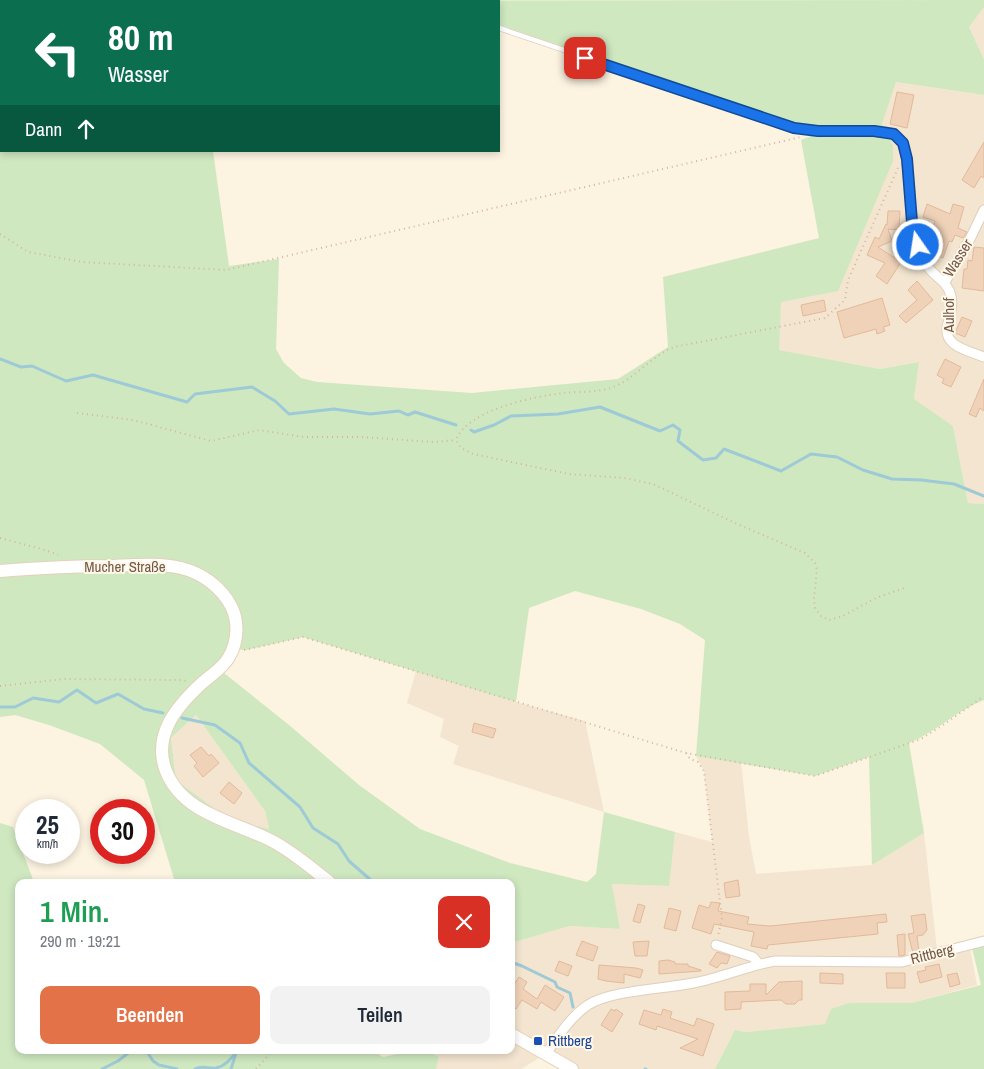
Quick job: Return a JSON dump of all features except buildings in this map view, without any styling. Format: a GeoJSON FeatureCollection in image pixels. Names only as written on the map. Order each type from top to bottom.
{"type":"FeatureCollection","features":[{"type":"Feature","properties":{"kind":"main road","name":"Mucher Straße"},"geometry":{"type":"LineString","coordinates":[[0,571],[85,566],[160,565],[183,568],[201,576],[216,586],[227,598],[233,610],[236,624],[233,649]]}},
{"type":"Feature","properties":{"kind":"main road"},"geometry":{"type":"LineString","coordinates":[[233,649],[226,661],[175,711],[164,736],[163,758],[171,781],[178,791],[194,806],[274,842],[302,860],[325,879]]}},
{"type":"Feature","properties":{"kind":"main road"},"geometry":{"type":"LineString","coordinates":[[515,1036],[572,1069]]}},
{"type":"Feature","properties":{"kind":"street"},"geometry":{"type":"LineString","coordinates":[[818,131],[886,132],[894,134],[903,143],[905,152]]}},
{"type":"Feature","properties":{"kind":"street","name":"Wasser"},"geometry":{"type":"LineString","coordinates":[[905,152],[912,222],[918,245],[922,258],[929,268],[945,282],[984,210]]}},
{"type":"Feature","properties":{"kind":"street","name":"Aulhof"},"geometry":{"type":"LineString","coordinates":[[945,282],[951,296],[951,312],[946,331],[949,340],[959,348],[984,357]]}},
{"type":"Feature","properties":{"kind":"street","name":"Rittberg"},"geometry":{"type":"LineString","coordinates":[[546,1054],[569,1023],[589,1005],[611,996],[694,983],[759,964],[775,962],[902,962],[984,941]]}},
{"type":"Feature","properties":{"kind":"street"},"geometry":{"type":"LineString","coordinates":[[716,945],[753,957],[759,964]]}},
{"type":"Feature","properties":{"kind":"lane"},"geometry":{"type":"LineString","coordinates":[[500,28],[794,128],[818,131]]}},
{"type":"Feature","properties":{"kind":"path"},"geometry":{"type":"LineString","coordinates":[[0,234],[28,252],[82,262],[226,270],[800,137]]}},
{"type":"Feature","properties":{"kind":"path"},"geometry":{"type":"LineString","coordinates":[[905,152],[848,280],[845,300],[825,318],[674,347],[666,350],[612,388],[562,393],[513,404],[473,420],[458,433],[456,440],[461,448],[473,454],[569,474],[624,478],[653,484],[737,524],[805,553],[814,562],[817,570],[814,598],[815,608],[821,616],[829,620],[843,616],[876,598],[908,587]]}},
{"type":"Feature","properties":{"kind":"path"},"geometry":{"type":"LineString","coordinates":[[77,413],[133,420],[211,441],[258,430],[304,438],[361,437],[434,442],[456,440]]}},
{"type":"Feature","properties":{"kind":"path"},"geometry":{"type":"LineString","coordinates":[[0,538],[45,550],[61,557]]}},
{"type":"Feature","properties":{"kind":"path"},"geometry":{"type":"LineString","coordinates":[[233,649],[246,650],[303,637],[686,753],[815,776],[921,739],[984,696]]}},
{"type":"Feature","properties":{"kind":"path"},"geometry":{"type":"LineString","coordinates":[[0,686],[64,679],[179,680],[201,684]]}},
{"type":"Feature","properties":{"kind":"path"},"geometry":{"type":"LineString","coordinates":[[686,753],[690,759],[698,762],[704,771],[722,918],[716,945]]}},
{"type":"Feature","properties":{"kind":"path"},"geometry":{"type":"LineString","coordinates":[[256,1069],[269,1054]]}},
{"type":"Feature","properties":{"kind":"shaded area"},"geometry":{"type":"Polygon","coordinates":[[[984,7],[984,59],[969,27],[984,7]]]}},
{"type":"Feature","properties":{"kind":"shaded area"},"geometry":{"type":"Polygon","coordinates":[[[896,82],[984,95],[984,504],[968,503],[953,426],[914,399],[919,362],[880,369],[778,350],[781,302],[893,145],[882,124],[896,82]]]}},
{"type":"Feature","properties":{"kind":"shaded area"},"geometry":{"type":"Polygon","coordinates":[[[416,671],[585,721],[604,812],[453,764],[459,746],[440,737],[444,719],[407,703],[416,671]]]}},
{"type":"Feature","properties":{"kind":"shaded area"},"geometry":{"type":"Polygon","coordinates":[[[196,715],[265,811],[269,830],[230,820],[176,780],[171,738],[196,715]]]}},
{"type":"Feature","properties":{"kind":"shaded area"},"geometry":{"type":"Polygon","coordinates":[[[696,756],[741,762],[749,837],[756,874],[872,865],[924,833],[937,950],[969,943],[977,985],[911,1003],[849,1003],[825,1024],[746,1032],[735,1030],[715,1069],[580,1069],[546,1054],[521,1069],[436,1069],[439,1057],[433,1054],[515,1054],[515,942],[570,926],[620,929],[612,884],[668,886],[675,832],[712,842],[704,771],[696,756]]]}},
{"type":"Feature","properties":{"kind":"green space"},"geometry":{"type":"Polygon","coordinates":[[[984,0],[984,7],[969,27],[984,59],[984,95],[896,82],[882,124],[893,145],[893,161],[838,291],[781,302],[779,350],[880,369],[919,362],[914,399],[953,426],[968,503],[984,504],[984,700],[965,709],[909,743],[924,833],[872,865],[869,757],[815,776],[696,756],[705,640],[680,624],[641,609],[575,591],[529,608],[516,702],[303,637],[246,650],[233,649],[219,669],[289,725],[359,785],[420,829],[510,863],[587,882],[596,874],[604,812],[675,832],[669,886],[612,884],[620,929],[570,926],[515,942],[515,879],[174,879],[155,816],[155,799],[150,799],[144,780],[100,744],[49,725],[15,715],[0,717],[0,152],[213,152],[229,266],[279,259],[276,349],[284,363],[301,378],[317,382],[472,393],[618,379],[668,347],[663,277],[819,238],[801,140],[819,133],[819,128],[797,125],[500,25],[500,1],[984,0]],[[196,715],[171,738],[176,780],[230,820],[269,829],[265,811],[196,715]]]}},
{"type":"Feature","properties":{"kind":"green space"},"geometry":{"type":"Polygon","coordinates":[[[0,823],[13,827],[15,832],[15,864],[27,864],[33,879],[15,879],[15,1054],[378,1054],[383,1057],[397,1054],[433,1054],[439,1057],[436,1069],[0,1069],[0,823]]]}},
{"type":"Feature","properties":{"kind":"green space"},"geometry":{"type":"Polygon","coordinates":[[[984,945],[984,1069],[715,1069],[735,1030],[746,1032],[825,1024],[831,1009],[849,1003],[911,1003],[981,985],[972,948],[984,945]]]}},
{"type":"Feature","properties":{"kind":"waterway"},"geometry":{"type":"LineString","coordinates":[[0,359],[21,367],[32,366],[66,381],[93,375],[187,402],[195,394],[252,387],[275,401],[289,414],[334,409],[370,414],[399,411],[408,415],[415,412],[456,425]]}},
{"type":"Feature","properties":{"kind":"waterway"},"geometry":{"type":"LineString","coordinates":[[471,430],[474,432],[494,425],[511,416],[558,414],[600,407],[660,431],[673,425],[680,430],[678,441],[703,460],[716,458],[724,449],[781,471],[811,454],[837,457],[863,470],[892,479],[954,484],[984,496]]}},
{"type":"Feature","properties":{"kind":"waterway"},"geometry":{"type":"LineString","coordinates":[[0,707],[15,707],[33,698],[59,702],[77,690],[96,703],[118,694],[144,709],[163,713]]}},
{"type":"Feature","properties":{"kind":"waterway"},"geometry":{"type":"LineString","coordinates":[[182,718],[215,725],[240,743],[249,763],[300,807],[313,828],[338,844],[349,861],[370,879]]}},
{"type":"Feature","properties":{"kind":"waterway"},"geometry":{"type":"LineString","coordinates":[[515,963],[555,982],[557,987],[570,993],[573,1007]]}},
{"type":"Feature","properties":{"kind":"waterway"},"geometry":{"type":"LineString","coordinates":[[102,1069],[127,1054]]}},
{"type":"Feature","properties":{"kind":"waterway"},"geometry":{"type":"LineString","coordinates":[[149,1054],[153,1061],[159,1065],[177,1069]]}},
{"type":"Feature","properties":{"kind":"waterway"},"geometry":{"type":"LineString","coordinates":[[195,1069],[200,1067],[220,1067],[234,1054]]}},
{"type":"Feature","properties":{"kind":"waterway"},"geometry":{"type":"LineString","coordinates":[[231,1069],[236,1054]]}},
{"type":"Feature","properties":{"kind":"place","name":"Rittberg"},"geometry":{"type":"Point","coordinates":[538,1041]}},
{"type":"Feature","properties":{"kind":"route"},"geometry":{"type":"LineString","coordinates":[[585,58],[794,128],[818,131],[874,131],[894,134],[903,143],[907,159],[912,222],[918,245]]}}]}
